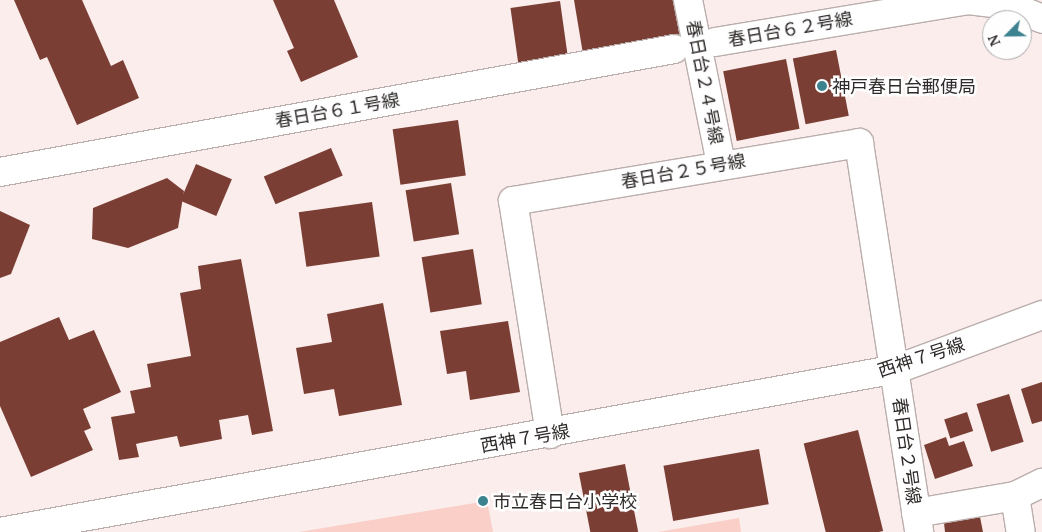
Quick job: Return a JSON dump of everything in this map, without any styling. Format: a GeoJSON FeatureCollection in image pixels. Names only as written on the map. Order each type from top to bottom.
{"type":"FeatureCollection","features":[{"type":"Feature","properties":{"kind":"street","name":"春日台２４号線"},"geometry":{"type":"LineString","coordinates":[[688,0],[721,164]]}},
{"type":"Feature","properties":{"kind":"street","name":"春日台６２号線"},"geometry":{"type":"LineString","coordinates":[[715,42],[968,0],[1008,5],[1042,19]]}},
{"type":"Feature","properties":{"kind":"street","name":"春日台６１号線"},"geometry":{"type":"LineString","coordinates":[[0,172],[674,49]]}},
{"type":"Feature","properties":{"kind":"street","name":"春日台２５号線"},"geometry":{"type":"LineString","coordinates":[[550,434],[513,201],[721,164],[859,143],[897,369]]}},
{"type":"Feature","properties":{"kind":"street","name":"西神７号線"},"geometry":{"type":"LineString","coordinates":[[0,532],[550,434],[897,369],[1042,315]]}},
{"type":"Feature","properties":{"kind":"street","name":"春日台２号線"},"geometry":{"type":"LineString","coordinates":[[897,369],[917,523]]}},
{"type":"Feature","properties":{"kind":"street"},"geometry":{"type":"LineString","coordinates":[[917,523],[1015,496],[1042,483]]}},
{"type":"Feature","properties":{"kind":"street"},"geometry":{"type":"LineString","coordinates":[[1015,496],[1021,532]]}},
{"type":"Feature","properties":{"kind":"shaded area"},"geometry":{"type":"Polygon","coordinates":[[[487,501],[493,532],[299,532],[487,501]]]}},
{"type":"Feature","properties":{"kind":"shaded area"},"geometry":{"type":"Polygon","coordinates":[[[739,518],[741,532],[658,532],[739,518]]]}},
{"type":"Feature","properties":{"kind":"building"},"geometry":{"type":"Polygon","coordinates":[[[14,0],[82,0],[111,66],[123,60],[139,98],[77,125],[47,57],[40,60],[14,0]]]}},
{"type":"Feature","properties":{"kind":"building"},"geometry":{"type":"Polygon","coordinates":[[[273,0],[334,0],[358,57],[301,82],[287,51],[294,48],[273,0]]]}},
{"type":"Feature","properties":{"kind":"building"},"geometry":{"type":"Polygon","coordinates":[[[574,0],[673,0],[680,38],[583,54],[574,0]]]}},
{"type":"Feature","properties":{"kind":"building"},"geometry":{"type":"Polygon","coordinates":[[[560,1],[568,55],[518,62],[510,8],[560,1]]]}},
{"type":"Feature","properties":{"kind":"building"},"geometry":{"type":"Polygon","coordinates":[[[836,50],[849,116],[806,124],[793,58],[836,50]]]}},
{"type":"Feature","properties":{"kind":"building"},"geometry":{"type":"Polygon","coordinates":[[[786,59],[800,129],[737,141],[723,71],[786,59]]]}},
{"type":"Feature","properties":{"kind":"building"},"geometry":{"type":"Polygon","coordinates":[[[458,120],[466,175],[400,185],[393,129],[458,120]]]}},
{"type":"Feature","properties":{"kind":"building"},"geometry":{"type":"Polygon","coordinates":[[[331,148],[343,176],[276,204],[264,177],[331,148]]]}},
{"type":"Feature","properties":{"kind":"building"},"geometry":{"type":"Polygon","coordinates":[[[196,164],[232,179],[216,216],[180,201],[196,164]]]}},
{"type":"Feature","properties":{"kind":"building"},"geometry":{"type":"Polygon","coordinates":[[[167,178],[184,191],[178,228],[128,248],[92,239],[93,208],[167,178]]]}},
{"type":"Feature","properties":{"kind":"building"},"geometry":{"type":"Polygon","coordinates":[[[451,183],[459,234],[414,242],[406,190],[451,183]]]}},
{"type":"Feature","properties":{"kind":"building"},"geometry":{"type":"Polygon","coordinates":[[[372,202],[380,256],[306,267],[299,212],[372,202]]]}},
{"type":"Feature","properties":{"kind":"building"},"geometry":{"type":"Polygon","coordinates":[[[0,211],[30,225],[11,274],[0,278],[0,211]]]}},
{"type":"Feature","properties":{"kind":"building"},"geometry":{"type":"Polygon","coordinates":[[[473,249],[482,304],[430,312],[422,257],[473,249]]]}},
{"type":"Feature","properties":{"kind":"building"},"geometry":{"type":"Polygon","coordinates":[[[241,259],[273,431],[252,435],[248,415],[219,420],[222,439],[180,447],[177,436],[140,443],[136,444],[139,457],[119,460],[111,417],[135,413],[130,391],[151,387],[147,364],[191,356],[180,293],[201,289],[198,266],[241,259]]]}},
{"type":"Feature","properties":{"kind":"building"},"geometry":{"type":"Polygon","coordinates":[[[383,303],[402,405],[339,416],[334,389],[304,394],[296,348],[332,342],[327,314],[383,303]]]}},
{"type":"Feature","properties":{"kind":"building"},"geometry":{"type":"Polygon","coordinates":[[[59,317],[69,340],[94,330],[121,392],[83,409],[91,428],[84,431],[93,450],[31,477],[0,406],[0,342],[59,317]]]}},
{"type":"Feature","properties":{"kind":"building"},"geometry":{"type":"Polygon","coordinates":[[[508,321],[520,392],[470,400],[466,371],[447,374],[440,331],[508,321]]]}},
{"type":"Feature","properties":{"kind":"building"},"geometry":{"type":"Polygon","coordinates":[[[1042,382],[1042,421],[1032,424],[1021,389],[1042,382]]]}},
{"type":"Feature","properties":{"kind":"building"},"geometry":{"type":"Polygon","coordinates":[[[1009,394],[1024,442],[991,452],[976,404],[1009,394]]]}},
{"type":"Feature","properties":{"kind":"building"},"geometry":{"type":"Polygon","coordinates":[[[967,412],[973,431],[950,438],[944,419],[967,412]]]}},
{"type":"Feature","properties":{"kind":"building"},"geometry":{"type":"Polygon","coordinates":[[[858,430],[883,531],[826,532],[804,444],[858,430]]]}},
{"type":"Feature","properties":{"kind":"building"},"geometry":{"type":"Polygon","coordinates":[[[946,437],[949,446],[964,441],[973,466],[935,479],[924,445],[946,437]]]}},
{"type":"Feature","properties":{"kind":"building"},"geometry":{"type":"Polygon","coordinates":[[[759,449],[769,504],[673,521],[663,466],[759,449]]]}},
{"type":"Feature","properties":{"kind":"building"},"geometry":{"type":"Polygon","coordinates":[[[625,464],[638,532],[590,532],[579,473],[625,464]]]}},
{"type":"Feature","properties":{"kind":"building"},"geometry":{"type":"Polygon","coordinates":[[[980,517],[983,532],[945,532],[944,523],[980,517]]]}},
{"type":"Feature","properties":{"kind":"place","name":"神戸春日台郵便局"},"geometry":{"type":"Point","coordinates":[822,86]}},
{"type":"Feature","properties":{"kind":"place","name":"市立春日台小学校"},"geometry":{"type":"Point","coordinates":[483,501]}}]}
